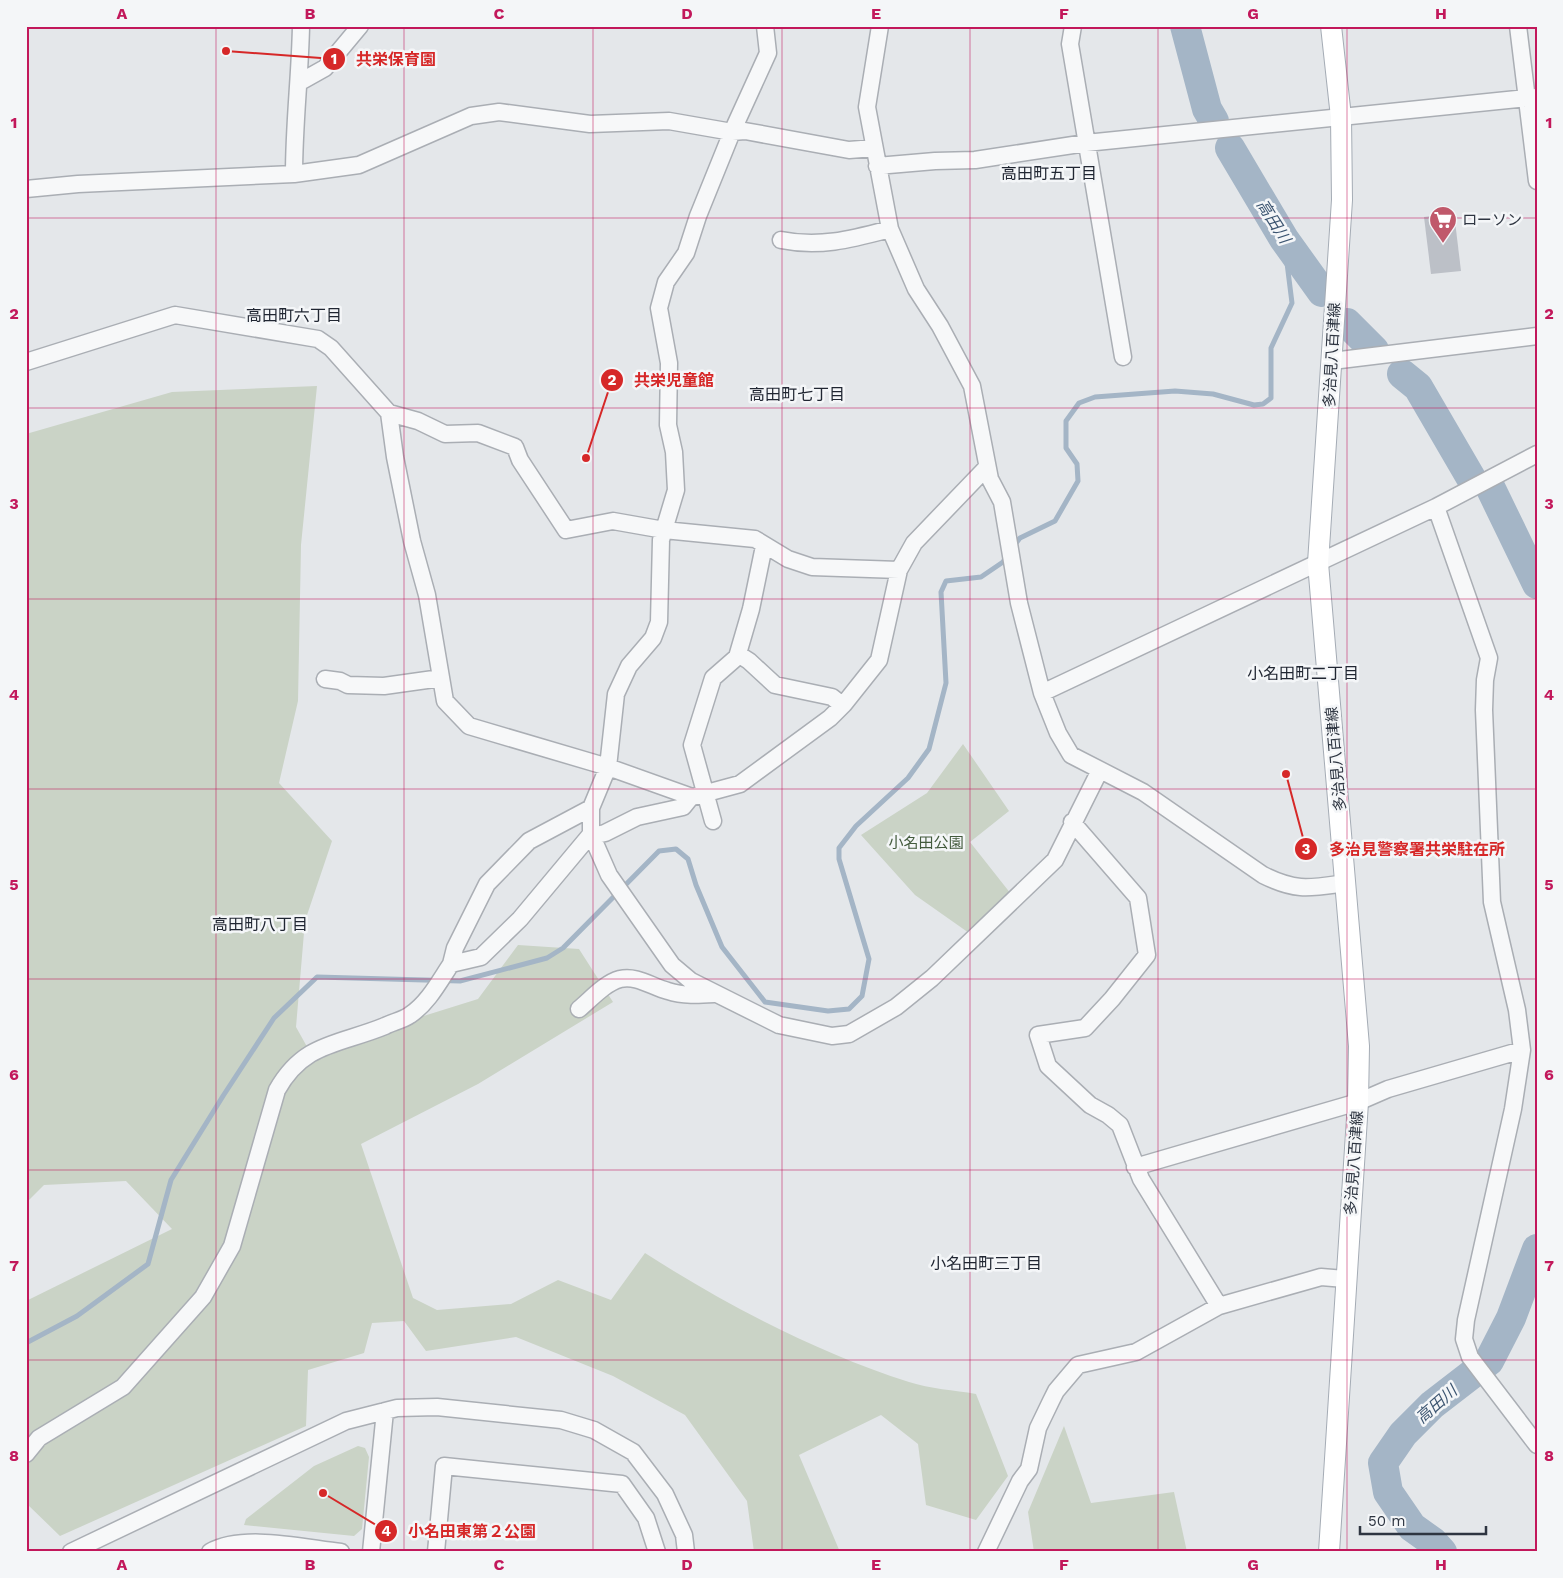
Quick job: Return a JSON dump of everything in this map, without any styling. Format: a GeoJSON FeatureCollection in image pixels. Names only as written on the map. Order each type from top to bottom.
{"type":"FeatureCollection","features":[{"type":"Feature","properties":{"kind":"main road","name":"多治見八百津線"},"geometry":{"type":"LineString","coordinates":[[1329,1552],[1345,1280],[1358,1102],[1359,1046],[1318,562],[1342,200],[1341,117],[1331,26]]}},
{"type":"Feature","properties":{"kind":"street"},"geometry":{"type":"LineString","coordinates":[[294,174],[294,124],[300,82],[301,26]]}},
{"type":"Feature","properties":{"kind":"street"},"geometry":{"type":"LineString","coordinates":[[300,82],[325,68],[360,26]]}},
{"type":"Feature","properties":{"kind":"street"},"geometry":{"type":"LineString","coordinates":[[766,26],[768,53],[732,132],[698,216],[686,253],[666,282],[659,308],[670,363],[668,425],[674,452],[676,490],[662,540],[659,622],[652,638],[629,666],[616,694],[608,768],[591,808],[591,835],[613,881],[672,965],[690,980],[714,994],[779,1025],[832,1036],[849,1034],[896,1007],[932,978],[1055,860],[1072,822],[1099,772]]}},
{"type":"Feature","properties":{"kind":"street"},"geometry":{"type":"LineString","coordinates":[[880,26],[867,107],[890,229],[916,289],[940,326],[972,386],[982,427],[990,479],[1002,502],[1018,603],[1042,693],[1058,733],[1070,755],[1099,772],[1143,792],[1263,875],[1282,885],[1304,889],[1346,883]]}},
{"type":"Feature","properties":{"kind":"street"},"geometry":{"type":"LineString","coordinates":[[1073,26],[1070,44],[1123,357]]}},
{"type":"Feature","properties":{"kind":"street"},"geometry":{"type":"LineString","coordinates":[[1518,26],[1532,97],[1537,180]]}},
{"type":"Feature","properties":{"kind":"street"},"geometry":{"type":"LineString","coordinates":[[877,166],[934,161],[975,160],[1086,143],[1532,97]]}},
{"type":"Feature","properties":{"kind":"street"},"geometry":{"type":"LineString","coordinates":[[26,189],[78,184],[294,174],[359,165],[462,120],[499,112],[590,124],[669,121],[849,150],[874,148]]}},
{"type":"Feature","properties":{"kind":"street"},"geometry":{"type":"LineString","coordinates":[[781,240],[805,245],[846,240],[890,229]]}},
{"type":"Feature","properties":{"kind":"street"},"geometry":{"type":"LineString","coordinates":[[26,362],[175,315],[318,339],[331,348],[389,413],[418,421],[445,434],[478,434],[515,447],[520,460],[566,530],[613,521],[664,530],[755,539],[788,559],[812,567],[898,570]]}},
{"type":"Feature","properties":{"kind":"street"},"geometry":{"type":"LineString","coordinates":[[1332,361],[1537,336]]}},
{"type":"Feature","properties":{"kind":"street"},"geometry":{"type":"LineString","coordinates":[[389,413],[395,457],[412,541],[427,595],[445,701],[469,726],[698,796]]}},
{"type":"Feature","properties":{"kind":"street"},"geometry":{"type":"LineString","coordinates":[[1042,693],[1436,507],[1537,454]]}},
{"type":"Feature","properties":{"kind":"street"},"geometry":{"type":"LineString","coordinates":[[449,967],[481,957],[520,918],[591,835],[605,833],[637,818],[684,806],[698,796],[740,784],[830,718],[879,660],[898,570],[914,543],[987,467]]}},
{"type":"Feature","properties":{"kind":"street"},"geometry":{"type":"LineString","coordinates":[[1436,507],[1489,658],[1485,680],[1484,710],[1492,902],[1516,1010],[1522,1050],[1513,1108],[1466,1320],[1464,1339],[1470,1357],[1537,1445]]}},
{"type":"Feature","properties":{"kind":"street"},"geometry":{"type":"LineString","coordinates":[[713,821],[698,796],[692,745],[713,678],[738,654],[751,609],[764,546]]}},
{"type":"Feature","properties":{"kind":"street"},"geometry":{"type":"LineString","coordinates":[[738,654],[749,661],[775,685],[802,689],[832,698],[842,705]]}},
{"type":"Feature","properties":{"kind":"street"},"geometry":{"type":"LineString","coordinates":[[325,679],[340,680],[348,685],[384,686],[441,678]]}},
{"type":"Feature","properties":{"kind":"street"},"geometry":{"type":"LineString","coordinates":[[26,1454],[39,1438],[123,1387],[203,1297],[232,1246],[277,1090],[286,1073],[310,1052],[368,1033],[410,1015],[434,991],[449,967],[455,948],[487,884],[529,841],[591,808]]}},
{"type":"Feature","properties":{"kind":"street"},"geometry":{"type":"LineString","coordinates":[[1072,822],[1138,898],[1147,955],[1112,1000],[1085,1028],[1038,1035],[1048,1066],[1090,1105],[1108,1115],[1120,1125],[1135,1167],[1219,1306]]}},
{"type":"Feature","properties":{"kind":"street"},"geometry":{"type":"LineString","coordinates":[[579,1009],[605,987],[620,979],[644,981],[669,992],[694,995],[714,994]]}},
{"type":"Feature","properties":{"kind":"street"},"geometry":{"type":"LineString","coordinates":[[1135,1167],[1358,1102],[1388,1089],[1522,1050]]}},
{"type":"Feature","properties":{"kind":"street"},"geometry":{"type":"LineString","coordinates":[[986,1552],[1020,1480],[1029,1469],[1038,1428],[1056,1391],[1078,1365],[1136,1352],[1219,1306],[1321,1277],[1345,1280]]}},
{"type":"Feature","properties":{"kind":"street"},"geometry":{"type":"LineString","coordinates":[[71,1552],[346,1421],[396,1408],[437,1407],[561,1420],[594,1430],[632,1452],[665,1494],[684,1535],[686,1552]]}},
{"type":"Feature","properties":{"kind":"street"},"geometry":{"type":"LineString","coordinates":[[371,1552],[384,1411]]}},
{"type":"Feature","properties":{"kind":"street"},"geometry":{"type":"LineString","coordinates":[[436,1552],[444,1466],[622,1484],[646,1518],[657,1552]]}},
{"type":"Feature","properties":{"kind":"street"},"geometry":{"type":"LineString","coordinates":[[210,1552],[219,1546],[240,1542],[341,1552]]}},
{"type":"Feature","properties":{"kind":"green space"},"geometry":{"type":"Polygon","coordinates":[[[317,386],[301,545],[298,701],[279,783],[332,841],[305,921],[296,1027],[315,1061],[414,1019],[478,999],[518,945],[579,949],[613,1002],[478,1084],[361,1144],[413,1298],[437,1310],[511,1304],[558,1280],[611,1300],[645,1253],[739,1309],[840,1357],[917,1384],[976,1394],[1008,1476],[976,1520],[926,1505],[918,1444],[881,1415],[799,1455],[840,1552],[754,1552],[747,1501],[685,1415],[613,1376],[516,1337],[426,1351],[404,1321],[372,1323],[364,1353],[308,1370],[306,1426],[60,1536],[26,1503],[26,1301],[172,1229],[126,1181],[44,1185],[26,1203],[26,434],[172,392],[317,386]]]}},
{"type":"Feature","properties":{"kind":"green space","name":"小名田公園"},"geometry":{"type":"Polygon","coordinates":[[[963,744],[1009,811],[970,842],[1011,894],[969,933],[915,895],[861,835],[927,793],[963,744]]]}},
{"type":"Feature","properties":{"kind":"green space"},"geometry":{"type":"Polygon","coordinates":[[[1064,1426],[1091,1503],[1174,1492],[1187,1552],[1034,1552],[1028,1512],[1064,1426]]]}},
{"type":"Feature","properties":{"kind":"green space"},"geometry":{"type":"Polygon","coordinates":[[[358,1446],[365,1448],[369,1457],[362,1529],[354,1536],[244,1525],[246,1519],[314,1466],[358,1446]]]}},
{"type":"Feature","properties":{"kind":"building","name":"ローソン"},"geometry":{"type":"Polygon","coordinates":[[[1454,213],[1461,271],[1431,274],[1424,217],[1454,213]]]}},
{"type":"Feature","properties":{"kind":"waterway","name":"高田川"},"geometry":{"type":"LineString","coordinates":[[1185,26],[1207,109],[1214,121]]}},
{"type":"Feature","properties":{"kind":"waterway","name":"高田川"},"geometry":{"type":"LineString","coordinates":[[1230,148],[1284,239],[1322,292]]}},
{"type":"Feature","properties":{"kind":"waterway"},"geometry":{"type":"LineString","coordinates":[[1013,547],[1020,538],[1055,521],[1078,481],[1077,464],[1066,448],[1066,421],[1079,403],[1095,397],[1175,391],[1213,394],[1254,405],[1263,404],[1271,398],[1271,348],[1292,303],[1284,239]]}},
{"type":"Feature","properties":{"kind":"waterway","name":"高田川"},"geometry":{"type":"LineString","coordinates":[[1347,323],[1374,350]]}},
{"type":"Feature","properties":{"kind":"waterway","name":"高田川"},"geometry":{"type":"LineString","coordinates":[[1402,374],[1418,387],[1471,478]]}},
{"type":"Feature","properties":{"kind":"waterway","name":"高田川"},"geometry":{"type":"LineString","coordinates":[[1491,489],[1537,584]]}},
{"type":"Feature","properties":{"kind":"waterway"},"geometry":{"type":"LineString","coordinates":[[26,1343],[77,1316],[148,1264],[171,1180],[274,1018],[317,977],[460,981],[547,958],[563,948],[659,851],[676,849],[688,859],[696,885],[722,947],[765,1002],[828,1011],[849,1009],[862,996],[869,959],[839,859],[839,848],[856,826],[908,778],[929,749],[946,683],[941,592],[946,581],[981,577],[1003,562],[1007,556]]}},
{"type":"Feature","properties":{"kind":"waterway","name":"高田川"},"geometry":{"type":"LineString","coordinates":[[1442,1552],[1433,1542],[1412,1527],[1388,1492],[1383,1463],[1403,1434],[1432,1405],[1489,1361],[1511,1318],[1537,1249]]}},
{"type":"Feature","properties":{"kind":"place","name":"共栄保育園"},"geometry":{"type":"Point","coordinates":[226,51]}},
{"type":"Feature","properties":{"kind":"place","name":"ローソン"},"geometry":{"type":"Point","coordinates":[1443,244]}},
{"type":"Feature","properties":{"kind":"place","name":"共栄児童館"},"geometry":{"type":"Point","coordinates":[586,458]}},
{"type":"Feature","properties":{"kind":"place","name":"多治見警察署共栄駐在所"},"geometry":{"type":"Point","coordinates":[1286,774]}},
{"type":"Feature","properties":{"kind":"place","name":"小名田東第２公園"},"geometry":{"type":"Point","coordinates":[323,1493]}},
{"type":"Feature","properties":{"kind":"district","name":"高田町五丁目"},"geometry":{"type":"Point","coordinates":[1049,173]}},
{"type":"Feature","properties":{"kind":"district","name":"高田町六丁目"},"geometry":{"type":"Point","coordinates":[294,315]}},
{"type":"Feature","properties":{"kind":"district","name":"高田町七丁目"},"geometry":{"type":"Point","coordinates":[797,394]}},
{"type":"Feature","properties":{"kind":"district","name":"小名田町二丁目"},"geometry":{"type":"Point","coordinates":[1303,673]}},
{"type":"Feature","properties":{"kind":"district","name":"高田町八丁目"},"geometry":{"type":"Point","coordinates":[260,924]}},
{"type":"Feature","properties":{"kind":"district","name":"小名田町三丁目"},"geometry":{"type":"Point","coordinates":[986,1263]}}]}
